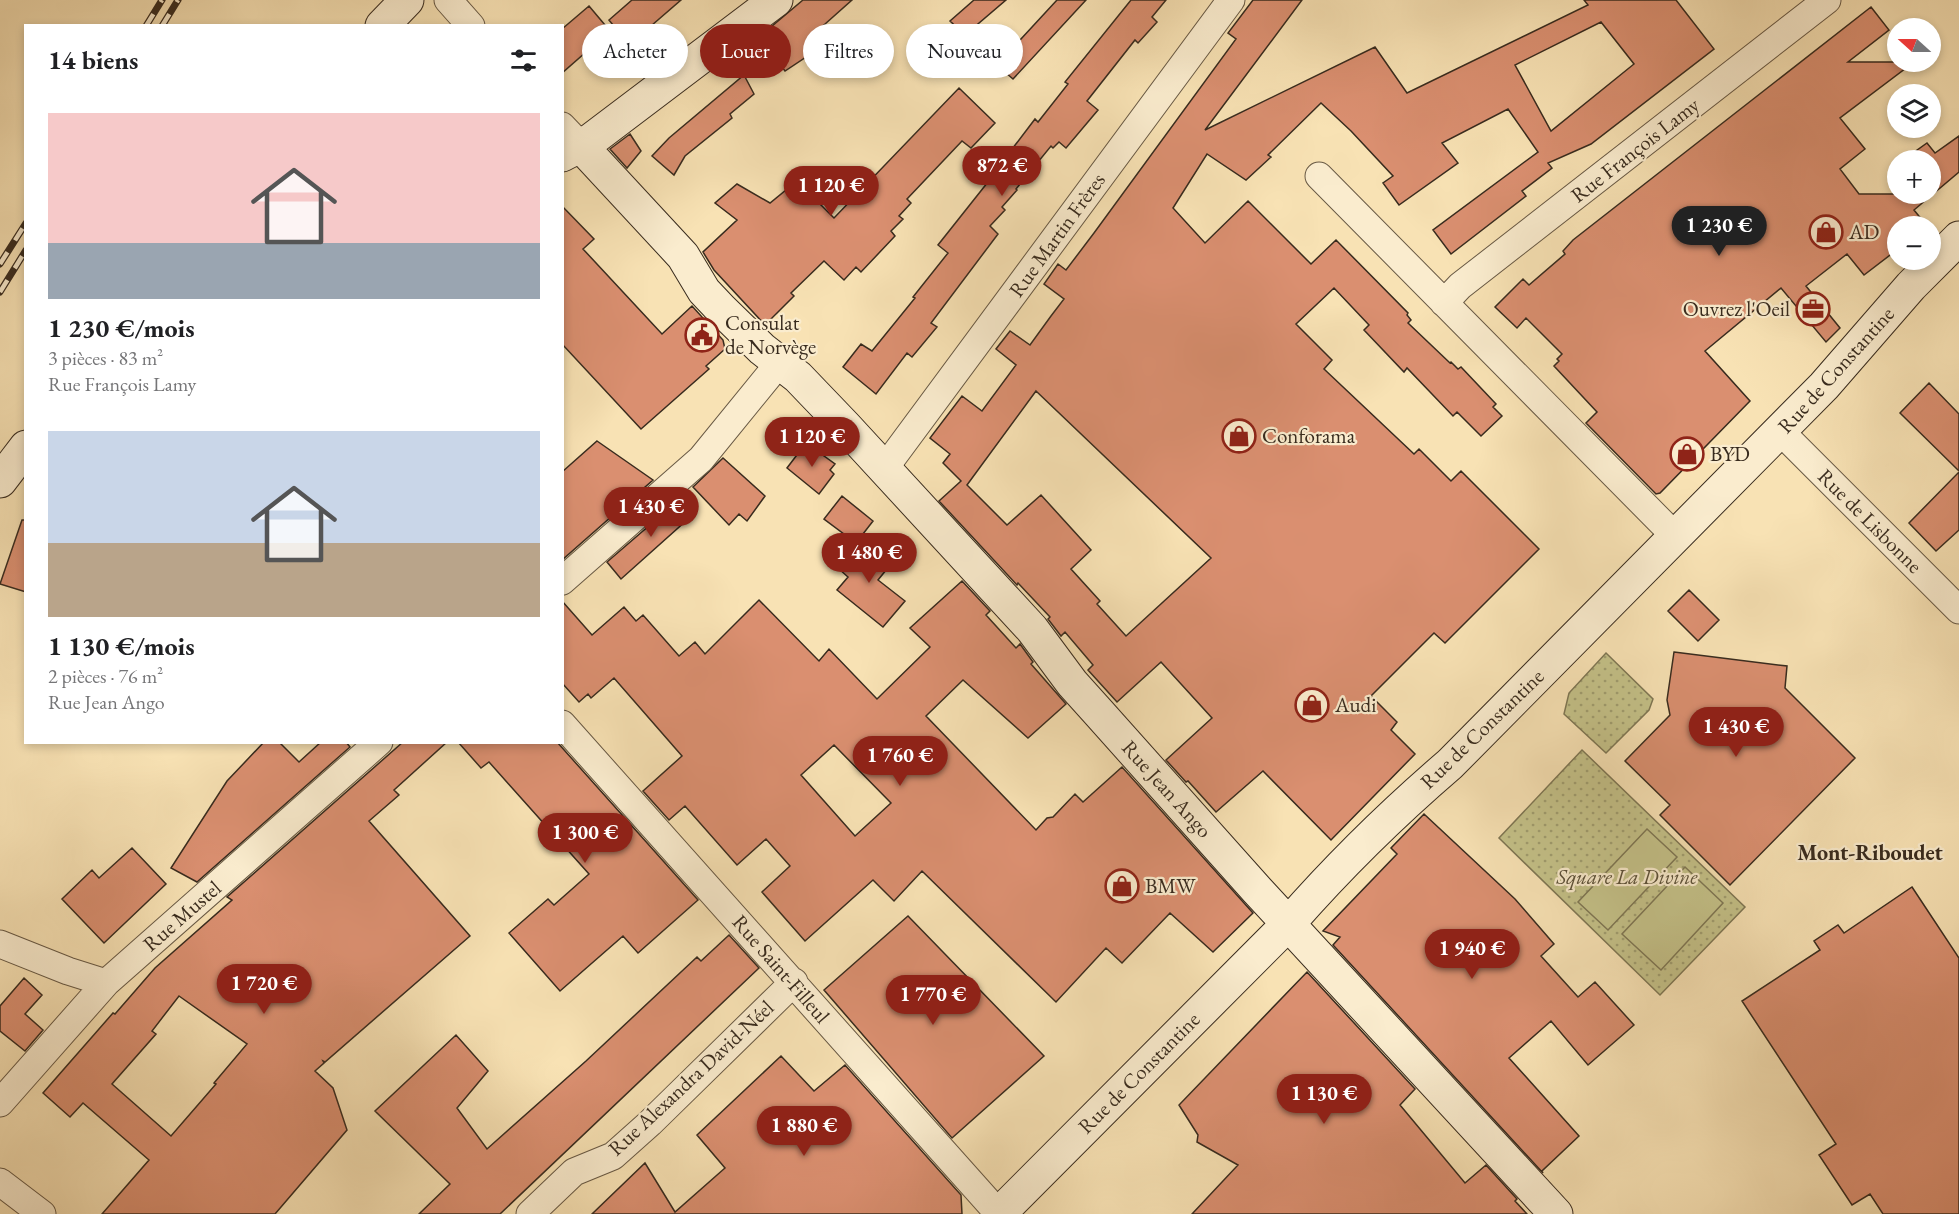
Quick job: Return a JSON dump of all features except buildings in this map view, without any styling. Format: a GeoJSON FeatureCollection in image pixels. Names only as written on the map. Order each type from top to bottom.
{"type":"FeatureCollection","features":[{"type":"Feature","properties":{"kind":"street"},"geometry":{"type":"LineString","coordinates":[[384,24],[407,0]]}},
{"type":"Feature","properties":{"kind":"street"},"geometry":{"type":"LineString","coordinates":[[448,0],[469,24]]}},
{"type":"Feature","properties":{"kind":"street"},"geometry":{"type":"LineString","coordinates":[[569,143],[776,0]]}},
{"type":"Feature","properties":{"kind":"street","name":"Rue Martin Frères"},"geometry":{"type":"LineString","coordinates":[[884,469],[1231,0]]}},
{"type":"Feature","properties":{"kind":"street","name":"Rue François Lamy"},"geometry":{"type":"LineString","coordinates":[[1444,303],[1460,286],[1827,0]]}},
{"type":"Feature","properties":{"kind":"street","name":"Rue Jean Ango"},"geometry":{"type":"LineString","coordinates":[[569,143],[683,256],[705,291],[716,303],[762,349],[798,377],[845,426],[1032,629],[1072,683],[1250,882],[1556,1214]]}},
{"type":"Feature","properties":{"kind":"street"},"geometry":{"type":"LineString","coordinates":[[1319,176],[1675,536]]}},
{"type":"Feature","properties":{"kind":"street","name":"Rue de Constantine"},"geometry":{"type":"LineString","coordinates":[[999,1214],[1329,880],[1449,764],[1824,387],[1911,286],[1959,238]]}},
{"type":"Feature","properties":{"kind":"street"},"geometry":{"type":"LineString","coordinates":[[564,579],[701,459],[780,362]]}},
{"type":"Feature","properties":{"kind":"street","name":"Rue de Lisbonne"},"geometry":{"type":"LineString","coordinates":[[1780,431],[1959,610]]}},
{"type":"Feature","properties":{"kind":"street"},"geometry":{"type":"LineString","coordinates":[[0,481],[24,450]]}},
{"type":"Feature","properties":{"kind":"street","name":"Rue Saint-Filleul"},"geometry":{"type":"LineString","coordinates":[[564,726],[999,1214]]}},
{"type":"Feature","properties":{"kind":"street","name":"Rue Mustel"},"geometry":{"type":"LineString","coordinates":[[0,1103],[106,983],[377,744]]}},
{"type":"Feature","properties":{"kind":"street"},"geometry":{"type":"LineString","coordinates":[[0,944],[106,983]]}},
{"type":"Feature","properties":{"kind":"street","name":"Rue Alexandra David-Néel"},"geometry":{"type":"LineString","coordinates":[[530,1214],[574,1172],[613,1156],[650,1123],[794,982]]}},
{"type":"Feature","properties":{"kind":"street"},"geometry":{"type":"LineString","coordinates":[[0,1182],[42,1214]]}},
{"type":"Feature","properties":{"kind":"green space"},"geometry":{"type":"Polygon","coordinates":[[[1606,653],[1653,699],[1649,710],[1606,753],[1564,714],[1569,693],[1606,653]]]}},
{"type":"Feature","properties":{"kind":"green space","name":"Square La Divine"},"geometry":{"type":"Polygon","coordinates":[[[1582,750],[1745,907],[1660,995],[1499,838],[1582,750]]]}},
{"type":"Feature","properties":{"kind":"green space"},"geometry":{"type":"Polygon","coordinates":[[[1647,829],[1677,857],[1608,930],[1578,902],[1647,829]]]}},
{"type":"Feature","properties":{"kind":"green space"},"geometry":{"type":"Polygon","coordinates":[[[1685,867],[1723,903],[1661,970],[1622,934],[1685,867]]]}},
{"type":"Feature","properties":{"kind":"railway"},"geometry":{"type":"LineString","coordinates":[[147,24],[162,0]]}},
{"type":"Feature","properties":{"kind":"railway"},"geometry":{"type":"LineString","coordinates":[[163,24],[178,0]]}},
{"type":"Feature","properties":{"kind":"railway"},"geometry":{"type":"LineString","coordinates":[[0,264],[24,226]]}},
{"type":"Feature","properties":{"kind":"railway"},"geometry":{"type":"LineString","coordinates":[[0,292],[24,253]]}},
{"type":"Feature","properties":{"kind":"place","name":"AD"},"geometry":{"type":"Point","coordinates":[1826,232]}},
{"type":"Feature","properties":{"kind":"place","name":"Ouvrez l'Oeil"},"geometry":{"type":"Point","coordinates":[1813,309]}},
{"type":"Feature","properties":{"kind":"place","name":"Consulat de Norvège"},"geometry":{"type":"Point","coordinates":[702,335]}},
{"type":"Feature","properties":{"kind":"place","name":"Conforama"},"geometry":{"type":"Point","coordinates":[1239,436]}},
{"type":"Feature","properties":{"kind":"place","name":"BYD"},"geometry":{"type":"Point","coordinates":[1687,454]}},
{"type":"Feature","properties":{"kind":"place","name":"Audi"},"geometry":{"type":"Point","coordinates":[1312,705]}},
{"type":"Feature","properties":{"kind":"place","name":"BMW"},"geometry":{"type":"Point","coordinates":[1122,886]}},
{"type":"Feature","properties":{"kind":"district","name":"Mont-Riboudet"},"geometry":{"type":"Point","coordinates":[1870,852]}}]}
